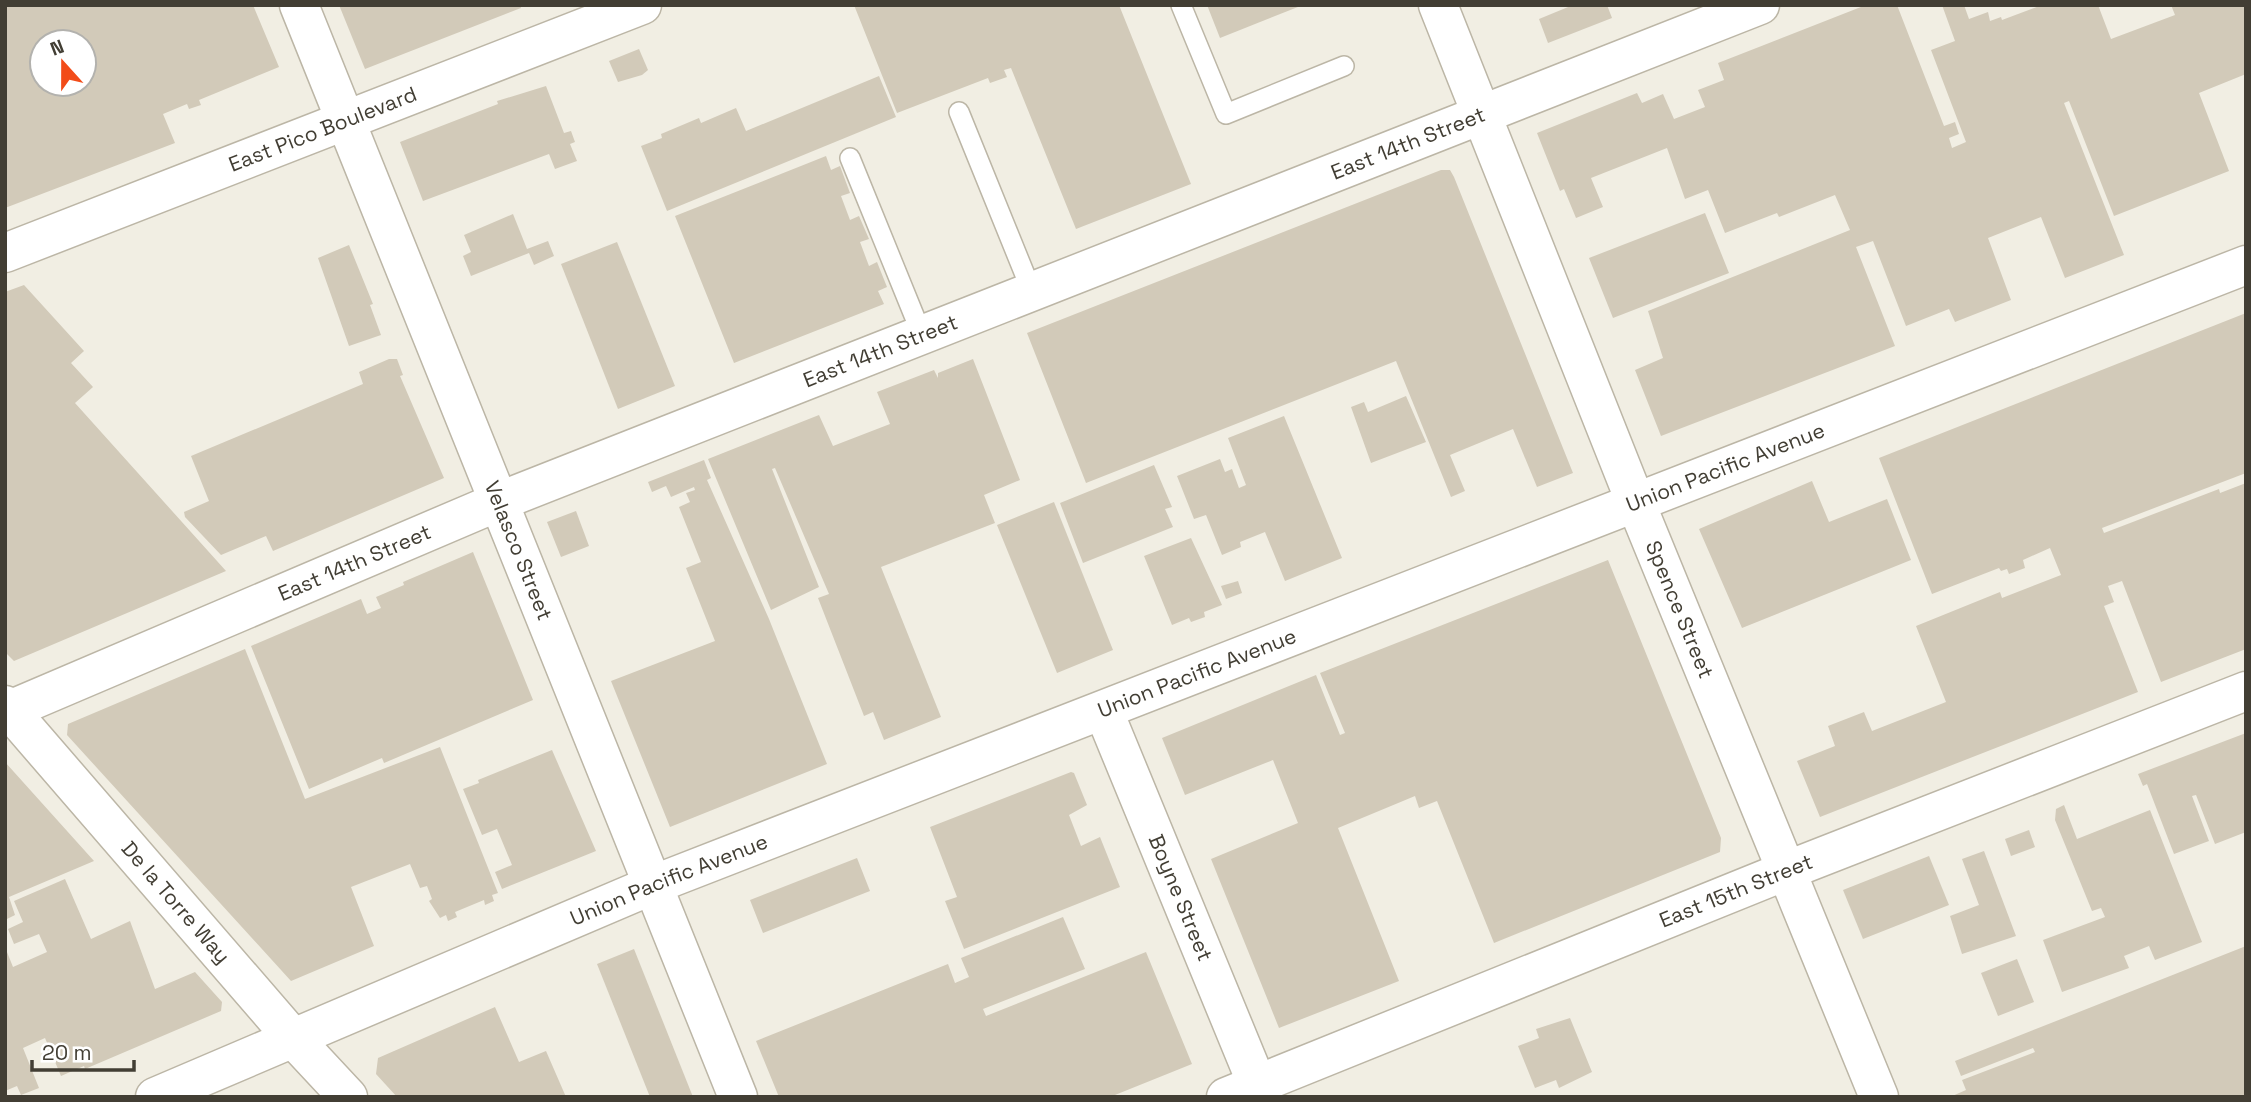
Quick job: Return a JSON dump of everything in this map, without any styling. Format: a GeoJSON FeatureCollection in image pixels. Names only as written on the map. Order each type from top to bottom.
{"type":"FeatureCollection","features":[{"type":"Feature","properties":{"kind":"street","name":"Velasco Street"},"geometry":{"type":"LineString","coordinates":[[299,5],[655,884],[738,1097]]}},
{"type":"Feature","properties":{"kind":"street","name":"East Pico Boulevard"},"geometry":{"type":"LineString","coordinates":[[5,253],[642,5]]}},
{"type":"Feature","properties":{"kind":"street","name":"Spence Street"},"geometry":{"type":"LineString","coordinates":[[1438,5],[1635,501],[1879,1097]]}},
{"type":"Feature","properties":{"kind":"street","name":"East 14th Street"},"geometry":{"type":"LineString","coordinates":[[7,709],[500,501],[1760,5]]}},
{"type":"Feature","properties":{"kind":"street","name":"Union Pacific Avenue"},"geometry":{"type":"LineString","coordinates":[[155,1097],[655,884],[1104,712],[1635,501],[2246,265]]}},
{"type":"Feature","properties":{"kind":"street","name":"East 15th Street"},"geometry":{"type":"LineString","coordinates":[[1242,1090],[1788,870],[2246,691]]}},
{"type":"Feature","properties":{"kind":"street","name":"De la Torre Way"},"geometry":{"type":"LineString","coordinates":[[7,709],[293,1038],[348,1097]]}},
{"type":"Feature","properties":{"kind":"street","name":"Boyne Street"},"geometry":{"type":"LineString","coordinates":[[1104,712],[1242,1090]]}},
{"type":"Feature","properties":{"kind":"lane"},"geometry":{"type":"LineString","coordinates":[[1181,5],[1226,114],[1344,66]]}},
{"type":"Feature","properties":{"kind":"lane"},"geometry":{"type":"LineString","coordinates":[[960,112],[1032,292]]}},
{"type":"Feature","properties":{"kind":"lane"},"geometry":{"type":"LineString","coordinates":[[850,158],[922,335]]}},
{"type":"Feature","properties":{"kind":"building"},"geometry":{"type":"Polygon","coordinates":[[[5,5],[253,5],[279,67],[199,100],[201,105],[189,109],[187,104],[163,114],[175,143],[5,208],[5,5]]]}},
{"type":"Feature","properties":{"kind":"building"},"geometry":{"type":"Polygon","coordinates":[[[339,5],[520,5],[521,8],[365,69],[339,5]]]}},
{"type":"Feature","properties":{"kind":"building"},"geometry":{"type":"Polygon","coordinates":[[[854,5],[1119,5],[1191,184],[1076,229],[1011,68],[1004,70],[1007,77],[990,83],[988,78],[897,113],[854,5]]]}},
{"type":"Feature","properties":{"kind":"building"},"geometry":{"type":"Polygon","coordinates":[[[1207,5],[1303,5],[1220,38],[1207,5]]]}},
{"type":"Feature","properties":{"kind":"building"},"geometry":{"type":"Polygon","coordinates":[[[1573,5],[1607,5],[1612,18],[1548,43],[1539,19],[1573,5]]]}},
{"type":"Feature","properties":{"kind":"building"},"geometry":{"type":"Polygon","coordinates":[[[1866,5],[1897,5],[1944,126],[1955,122],[1959,134],[1949,138],[1952,148],[1966,142],[1931,50],[1955,41],[1942,5],[1964,5],[1969,19],[1988,12],[1990,21],[2001,17],[2002,20],[2042,5],[2098,5],[2111,39],[2175,15],[2171,5],[2246,5],[2246,74],[2199,93],[2229,171],[2114,216],[2069,101],[2064,103],[2124,255],[2065,278],[2041,217],[1988,238],[2011,300],[1955,322],[1949,309],[1906,326],[1873,241],[1856,247],[1895,346],[1661,436],[1635,370],[1663,358],[1648,311],[1850,230],[1835,195],[1779,217],[1777,213],[1725,233],[1708,190],[1685,199],[1667,148],[1591,178],[1603,207],[1576,218],[1564,189],[1560,191],[1537,133],[1637,93],[1642,103],[1663,94],[1674,119],[1705,107],[1698,90],[1724,80],[1718,63],[1866,5]]]}},
{"type":"Feature","properties":{"kind":"building"},"geometry":{"type":"Polygon","coordinates":[[[639,49],[648,70],[642,75],[618,82],[609,61],[639,49]]]}},
{"type":"Feature","properties":{"kind":"building"},"geometry":{"type":"Polygon","coordinates":[[[879,76],[896,117],[667,211],[641,146],[662,138],[661,134],[699,118],[701,123],[736,108],[746,131],[879,76]]]}},
{"type":"Feature","properties":{"kind":"building"},"geometry":{"type":"Polygon","coordinates":[[[546,86],[564,133],[571,131],[575,142],[570,144],[577,161],[555,169],[549,154],[423,201],[400,142],[498,104],[497,101],[546,86]]]}},
{"type":"Feature","properties":{"kind":"building"},"geometry":{"type":"Polygon","coordinates":[[[826,156],[831,170],[840,166],[850,193],[841,196],[850,220],[859,216],[869,239],[860,242],[869,266],[877,262],[887,287],[878,291],[884,304],[734,363],[675,216],[826,156]]]}},
{"type":"Feature","properties":{"kind":"building"},"geometry":{"type":"Polygon","coordinates":[[[1441,170],[1450,170],[1454,177],[1573,473],[1537,487],[1513,429],[1450,455],[1465,491],[1451,497],[1396,361],[1086,483],[1027,333],[1441,170]]]}},
{"type":"Feature","properties":{"kind":"building"},"geometry":{"type":"Polygon","coordinates":[[[1705,213],[1729,273],[1613,318],[1589,258],[1705,213]]]}},
{"type":"Feature","properties":{"kind":"building"},"geometry":{"type":"Polygon","coordinates":[[[513,214],[527,249],[548,241],[554,256],[534,265],[529,253],[471,276],[463,256],[471,252],[464,235],[513,214]]]}},
{"type":"Feature","properties":{"kind":"building"},"geometry":{"type":"Polygon","coordinates":[[[617,242],[675,386],[618,409],[561,264],[617,242]]]}},
{"type":"Feature","properties":{"kind":"building"},"geometry":{"type":"Polygon","coordinates":[[[349,245],[373,304],[370,305],[381,335],[349,346],[318,258],[349,245]]]}},
{"type":"Feature","properties":{"kind":"building"},"geometry":{"type":"Polygon","coordinates":[[[24,285],[84,351],[71,363],[93,387],[75,403],[226,571],[14,661],[5,652],[5,292],[24,285]]]}},
{"type":"Feature","properties":{"kind":"building"},"geometry":{"type":"Polygon","coordinates":[[[2246,313],[2246,473],[2102,528],[2104,533],[2219,489],[2220,493],[2246,483],[2246,649],[2161,682],[2122,581],[2108,586],[2114,602],[2104,606],[2138,692],[1820,817],[1797,761],[1835,746],[1828,726],[1864,712],[1872,731],[1946,702],[1916,626],[2000,592],[2002,598],[2061,575],[2050,548],[2023,560],[2025,568],[2009,574],[2007,569],[2001,571],[1999,568],[1932,594],[1879,458],[2246,313]]]}},
{"type":"Feature","properties":{"kind":"building"},"geometry":{"type":"Polygon","coordinates":[[[389,359],[397,359],[403,375],[400,376],[444,478],[273,551],[266,536],[221,555],[185,517],[184,512],[209,501],[191,456],[363,384],[359,372],[389,359]]]}},
{"type":"Feature","properties":{"kind":"building"},"geometry":{"type":"Polygon","coordinates":[[[973,359],[1020,480],[984,495],[995,523],[881,567],[941,717],[884,740],[873,712],[864,716],[818,598],[829,594],[775,468],[772,469],[819,587],[771,610],[708,459],[819,415],[833,446],[890,424],[877,392],[934,370],[938,378],[938,373],[973,359]]]}},
{"type":"Feature","properties":{"kind":"building"},"geometry":{"type":"Polygon","coordinates":[[[1406,396],[1426,442],[1371,463],[1351,407],[1364,402],[1368,412],[1406,396]]]}},
{"type":"Feature","properties":{"kind":"building"},"geometry":{"type":"Polygon","coordinates":[[[1284,416],[1342,558],[1285,581],[1265,532],[1240,542],[1241,547],[1222,555],[1206,515],[1194,519],[1177,476],[1220,459],[1225,472],[1232,469],[1239,488],[1246,485],[1228,438],[1284,416]]]}},
{"type":"Feature","properties":{"kind":"building"},"geometry":{"type":"Polygon","coordinates":[[[704,460],[711,478],[707,480],[769,619],[827,764],[670,827],[611,681],[715,641],[686,568],[701,562],[679,507],[690,502],[686,493],[695,490],[694,487],[671,497],[666,486],[652,492],[648,482],[704,460]]]}},
{"type":"Feature","properties":{"kind":"building"},"geometry":{"type":"Polygon","coordinates":[[[1154,465],[1172,507],[1165,509],[1173,527],[1083,563],[1060,503],[1154,465]]]}},
{"type":"Feature","properties":{"kind":"building"},"geometry":{"type":"Polygon","coordinates":[[[1812,481],[1829,522],[1887,499],[1911,560],[1742,628],[1699,529],[1812,481]]]}},
{"type":"Feature","properties":{"kind":"building"},"geometry":{"type":"Polygon","coordinates":[[[1054,502],[1113,650],[1057,673],[997,525],[1054,502]]]}},
{"type":"Feature","properties":{"kind":"building"},"geometry":{"type":"Polygon","coordinates":[[[576,511],[589,546],[561,557],[547,522],[576,511]]]}},
{"type":"Feature","properties":{"kind":"building"},"geometry":{"type":"Polygon","coordinates":[[[1191,538],[1222,605],[1204,612],[1205,617],[1191,622],[1189,618],[1172,625],[1144,556],[1191,538]]]}},
{"type":"Feature","properties":{"kind":"building"},"geometry":{"type":"Polygon","coordinates":[[[473,552],[533,700],[384,763],[382,758],[309,789],[251,646],[361,599],[367,614],[381,608],[376,597],[404,585],[403,582],[473,552]]]}},
{"type":"Feature","properties":{"kind":"building"},"geometry":{"type":"Polygon","coordinates":[[[1608,560],[1721,838],[1720,852],[1494,943],[1437,801],[1419,808],[1415,796],[1338,828],[1399,981],[1279,1028],[1211,859],[1298,823],[1273,760],[1185,795],[1162,738],[1316,675],[1340,735],[1345,733],[1320,673],[1608,560]]]}},
{"type":"Feature","properties":{"kind":"building"},"geometry":{"type":"Polygon","coordinates":[[[1238,581],[1242,593],[1226,599],[1221,586],[1238,581]]]}},
{"type":"Feature","properties":{"kind":"building"},"geometry":{"type":"Polygon","coordinates":[[[245,649],[305,799],[440,747],[498,893],[492,895],[494,901],[485,905],[484,900],[455,912],[457,917],[448,921],[446,915],[440,918],[429,901],[432,899],[427,886],[420,888],[410,864],[351,887],[374,946],[291,981],[67,735],[68,724],[245,649]]]}},
{"type":"Feature","properties":{"kind":"building"},"geometry":{"type":"Polygon","coordinates":[[[2246,733],[2246,832],[2215,844],[2196,795],[2192,796],[2209,841],[2174,854],[2147,784],[2143,786],[2138,774],[2246,733]]]}},
{"type":"Feature","properties":{"kind":"building"},"geometry":{"type":"Polygon","coordinates":[[[552,750],[596,851],[502,889],[495,872],[512,865],[497,829],[482,835],[463,789],[479,783],[478,780],[552,750]]]}},
{"type":"Feature","properties":{"kind":"building"},"geometry":{"type":"Polygon","coordinates":[[[5,762],[94,861],[9,897],[15,915],[5,920],[5,762]]]}},
{"type":"Feature","properties":{"kind":"building"},"geometry":{"type":"Polygon","coordinates":[[[1074,773],[1087,805],[1069,815],[1081,846],[1100,837],[1120,887],[964,949],[945,901],[957,897],[930,827],[1074,773]]]}},
{"type":"Feature","properties":{"kind":"building"},"geometry":{"type":"Polygon","coordinates":[[[2064,805],[2077,839],[2150,810],[2202,942],[2155,960],[2149,946],[2124,956],[2129,968],[2062,992],[2043,940],[2105,917],[2101,908],[2092,911],[2055,820],[2056,809],[2064,805]]]}},
{"type":"Feature","properties":{"kind":"building"},"geometry":{"type":"Polygon","coordinates":[[[2029,830],[2035,847],[2011,856],[2005,839],[2029,830]]]}},
{"type":"Feature","properties":{"kind":"building"},"geometry":{"type":"Polygon","coordinates":[[[1984,851],[2016,936],[1962,954],[1950,916],[1979,905],[1962,859],[1984,851]]]}},
{"type":"Feature","properties":{"kind":"building"},"geometry":{"type":"Polygon","coordinates":[[[1929,856],[1949,905],[1863,939],[1843,890],[1929,856]]]}},
{"type":"Feature","properties":{"kind":"building"},"geometry":{"type":"Polygon","coordinates":[[[857,858],[870,891],[763,933],[750,900],[857,858]]]}},
{"type":"Feature","properties":{"kind":"building"},"geometry":{"type":"Polygon","coordinates":[[[65,879],[91,939],[130,921],[155,989],[195,972],[222,1002],[221,1011],[85,1069],[84,1066],[61,1076],[45,1038],[23,1048],[39,1088],[21,1095],[17,1086],[5,1091],[5,947],[13,967],[47,952],[39,934],[14,944],[8,929],[23,922],[14,901],[65,879]]]}},
{"type":"Feature","properties":{"kind":"building"},"geometry":{"type":"Polygon","coordinates":[[[1063,917],[1085,969],[983,1009],[986,1016],[1146,952],[1192,1064],[1110,1097],[779,1097],[756,1041],[948,964],[955,983],[969,977],[961,958],[1063,917]]]}},
{"type":"Feature","properties":{"kind":"building"},"geometry":{"type":"Polygon","coordinates":[[[2246,946],[2246,1097],[1950,1097],[1966,1090],[1962,1080],[2035,1052],[2033,1048],[1961,1076],[1955,1061],[2246,946]]]}},
{"type":"Feature","properties":{"kind":"building"},"geometry":{"type":"Polygon","coordinates":[[[634,949],[693,1097],[650,1097],[597,964],[634,949]]]}},
{"type":"Feature","properties":{"kind":"building"},"geometry":{"type":"Polygon","coordinates":[[[2017,959],[2034,1002],[1998,1016],[1981,973],[2017,959]]]}},
{"type":"Feature","properties":{"kind":"building"},"geometry":{"type":"Polygon","coordinates":[[[495,1007],[519,1062],[546,1051],[566,1097],[397,1097],[376,1074],[378,1058],[495,1007]]]}},
{"type":"Feature","properties":{"kind":"building"},"geometry":{"type":"Polygon","coordinates":[[[1570,1018],[1592,1072],[1559,1088],[1556,1080],[1535,1088],[1518,1046],[1539,1038],[1536,1029],[1570,1018]]]}}]}
